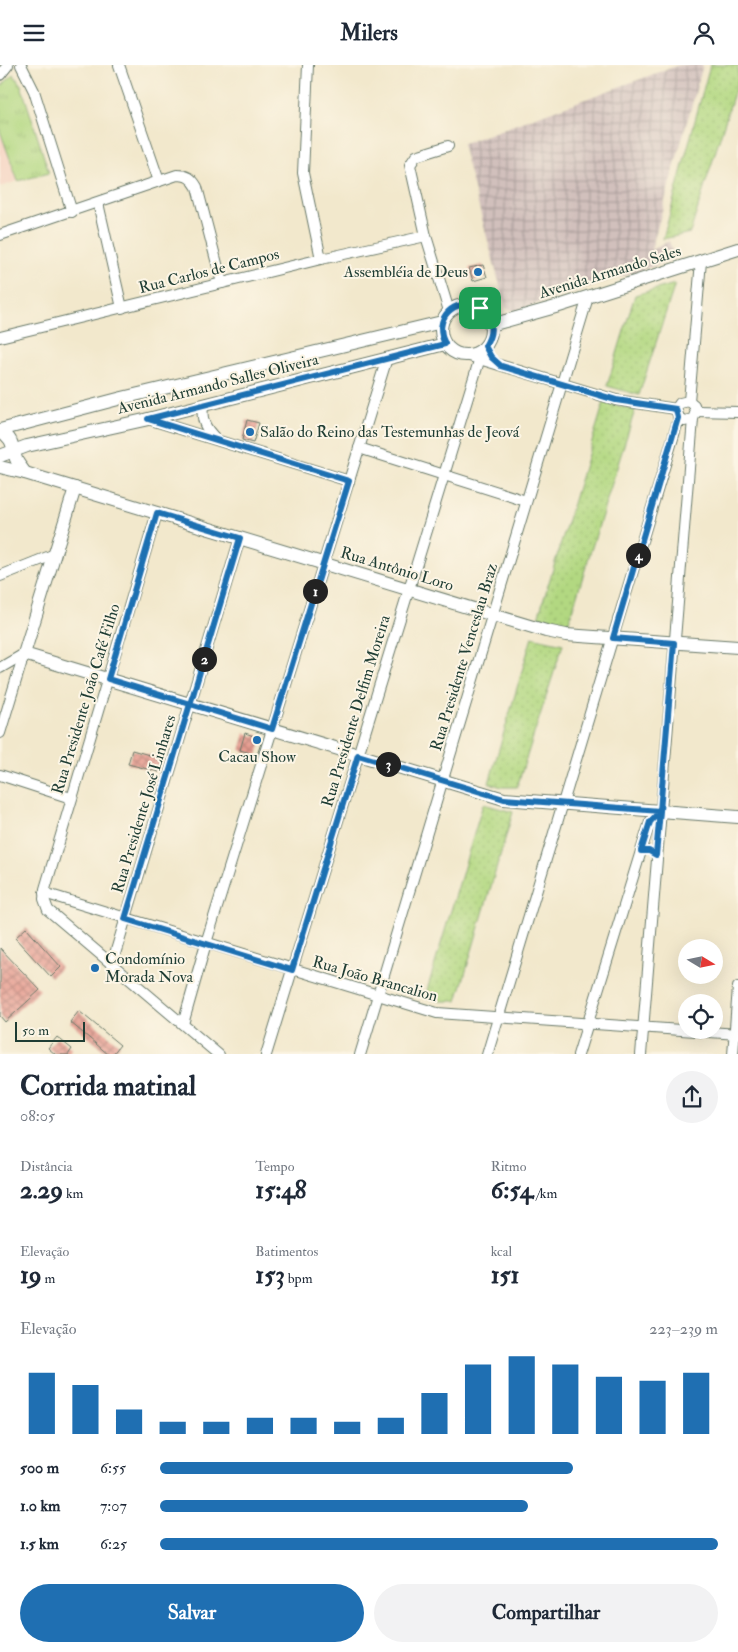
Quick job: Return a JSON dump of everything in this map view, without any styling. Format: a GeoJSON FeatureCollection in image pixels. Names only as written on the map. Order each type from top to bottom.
{"type":"FeatureCollection","features":[{"type":"Feature","properties":{"kind":"street"},"geometry":{"type":"LineString","coordinates":[[0,75],[8,65]]}},
{"type":"Feature","properties":{"kind":"street"},"geometry":{"type":"LineString","coordinates":[[21,65],[34,91],[72,212]]}},
{"type":"Feature","properties":{"kind":"street"},"geometry":{"type":"LineString","coordinates":[[119,65],[159,181]]}},
{"type":"Feature","properties":{"kind":"street"},"geometry":{"type":"LineString","coordinates":[[308,65],[303,173],[321,259]]}},
{"type":"Feature","properties":{"kind":"street"},"geometry":{"type":"LineString","coordinates":[[448,146],[416,156],[412,159],[410,165],[426,236],[449,311]]}},
{"type":"Feature","properties":{"kind":"street"},"geometry":{"type":"LineString","coordinates":[[0,235],[177,175],[183,175],[188,177],[197,187],[222,283]]}},
{"type":"Feature","properties":{"kind":"street"},"geometry":{"type":"LineString","coordinates":[[98,203],[122,308]]}},
{"type":"Feature","properties":{"kind":"street","name":"Rua Carlos de Campos"},"geometry":{"type":"LineString","coordinates":[[0,337],[321,259],[426,236]]}},
{"type":"Feature","properties":{"kind":"street","name":"Avenida Armando Sales"},"geometry":{"type":"LineString","coordinates":[[491,325],[588,297],[738,249]]}},
{"type":"Feature","properties":{"kind":"street"},"geometry":{"type":"LineString","coordinates":[[689,401],[701,261]]}},
{"type":"Feature","properties":{"kind":"street","name":"Rua Presidente Venceslau Braz"},"geometry":{"type":"LineString","coordinates":[[360,1054],[588,297]]}},
{"type":"Feature","properties":{"kind":"street"},"geometry":{"type":"LineString","coordinates":[[474,377],[472,366],[463,355],[449,349],[442,337],[442,322],[449,311],[458,305],[473,305],[485,313],[491,325],[490,336],[483,351]]}},
{"type":"Feature","properties":{"kind":"street","name":"Avenida Armando Salles Oliveira"},"geometry":{"type":"LineString","coordinates":[[0,430],[122,398],[442,322]]}},
{"type":"Feature","properties":{"kind":"street","name":"Avenida Armando Salles Oliveira"},"geometry":{"type":"LineString","coordinates":[[0,456],[15,450],[148,419],[445,344]]}},
{"type":"Feature","properties":{"kind":"street"},"geometry":{"type":"LineString","coordinates":[[483,351],[501,366],[616,400],[678,413],[684,421],[695,415],[738,412]]}},
{"type":"Feature","properties":{"kind":"street"},"geometry":{"type":"LineString","coordinates":[[463,355],[483,351]]}},
{"type":"Feature","properties":{"kind":"street","name":"Rua Presidente Delfim Moreira"},"geometry":{"type":"LineString","coordinates":[[266,1054],[483,351]]}},
{"type":"Feature","properties":{"kind":"street"},"geometry":{"type":"LineString","coordinates":[[183,1024],[206,943],[387,358]]}},
{"type":"Feature","properties":{"kind":"street"},"geometry":{"type":"LineString","coordinates":[[488,1054],[613,638],[680,403],[689,401]]}},
{"type":"Feature","properties":{"kind":"street"},"geometry":{"type":"LineString","coordinates":[[641,1054],[656,855],[695,415],[694,405],[689,401]]}},
{"type":"Feature","properties":{"kind":"street"},"geometry":{"type":"LineString","coordinates":[[203,405],[203,424],[217,440]]}},
{"type":"Feature","properties":{"kind":"street"},"geometry":{"type":"LineString","coordinates":[[148,419],[349,481]]}},
{"type":"Feature","properties":{"kind":"street"},"geometry":{"type":"LineString","coordinates":[[0,430],[9,437],[15,450],[17,462],[25,473]]}},
{"type":"Feature","properties":{"kind":"street"},"geometry":{"type":"LineString","coordinates":[[359,448],[526,501]]}},
{"type":"Feature","properties":{"kind":"street","name":"Rua Antônio Loro"},"geometry":{"type":"LineString","coordinates":[[0,467],[557,634],[738,647]]}},
{"type":"Feature","properties":{"kind":"street"},"geometry":{"type":"LineString","coordinates":[[0,733],[75,488]]}},
{"type":"Feature","properties":{"kind":"street","name":"Rua Presidente João Café Filho"},"geometry":{"type":"LineString","coordinates":[[44,893],[157,513]]}},
{"type":"Feature","properties":{"kind":"street","name":"Rua Presidente José Linhares"},"geometry":{"type":"LineString","coordinates":[[112,963],[240,538]]}},
{"type":"Feature","properties":{"kind":"street"},"geometry":{"type":"LineString","coordinates":[[0,575],[55,554]]}},
{"type":"Feature","properties":{"kind":"street"},"geometry":{"type":"LineString","coordinates":[[0,667],[24,653],[504,799],[738,817]]}},
{"type":"Feature","properties":{"kind":"street"},"geometry":{"type":"LineString","coordinates":[[0,775],[71,798]]}},
{"type":"Feature","properties":{"kind":"street"},"geometry":{"type":"LineString","coordinates":[[578,1054],[650,822],[660,811]]}},
{"type":"Feature","properties":{"kind":"street"},"geometry":{"type":"LineString","coordinates":[[641,851],[649,851],[656,855]]}},
{"type":"Feature","properties":{"kind":"street"},"geometry":{"type":"LineString","coordinates":[[44,893],[48,910],[218,1054]]}},
{"type":"Feature","properties":{"kind":"street","name":"Rua João Brancalion"},"geometry":{"type":"LineString","coordinates":[[44,893],[437,1013],[736,1034]]}},
{"type":"Feature","properties":{"kind":"street"},"geometry":{"type":"LineString","coordinates":[[733,1054],[738,987]]}},
{"type":"Feature","properties":{"kind":"shaded area"},"geometry":{"type":"Polygon","coordinates":[[[679,65],[703,65],[651,250],[669,241],[675,259],[515,311],[506,308],[462,144],[679,65]]]}},
{"type":"Feature","properties":{"kind":"shaded area"},"geometry":{"type":"Polygon","coordinates":[[[0,131],[18,181],[0,187],[0,131]]]}},
{"type":"Feature","properties":{"kind":"green space"},"geometry":{"type":"Polygon","coordinates":[[[710,65],[738,65],[738,80],[690,233],[663,239],[710,65]]]}},
{"type":"Feature","properties":{"kind":"green space"},"geometry":{"type":"Polygon","coordinates":[[[13,74],[21,85],[49,173],[18,181],[0,131],[0,88],[13,74]]]}},
{"type":"Feature","properties":{"kind":"green space"},"geometry":{"type":"Polygon","coordinates":[[[675,284],[639,395],[607,386],[635,295],[675,284]]]}},
{"type":"Feature","properties":{"kind":"green space"},"geometry":{"type":"Polygon","coordinates":[[[604,402],[635,410],[568,624],[538,618],[604,402]]]}},
{"type":"Feature","properties":{"kind":"green space"},"geometry":{"type":"Polygon","coordinates":[[[532,637],[563,644],[517,787],[502,787],[489,783],[532,637]]]}},
{"type":"Feature","properties":{"kind":"green space"},"geometry":{"type":"Polygon","coordinates":[[[483,804],[513,812],[457,1001],[440,1001],[425,997],[483,804]]]}},
{"type":"Feature","properties":{"kind":"building","name":"Assembléia de Deus"},"geometry":{"type":"Polygon","coordinates":[[[483,265],[487,277],[473,281],[469,268],[483,265]]]}},
{"type":"Feature","properties":{"kind":"building","name":"Salão do Reino das Testemunhas de Jeová"},"geometry":{"type":"Polygon","coordinates":[[[247,420],[259,423],[253,443],[242,440],[247,420]]]}},
{"type":"Feature","properties":{"kind":"building"},"geometry":{"type":"Polygon","coordinates":[[[245,733],[254,736],[257,734],[261,743],[257,755],[240,750],[245,733]]]}},
{"type":"Feature","properties":{"kind":"building"},"geometry":{"type":"Polygon","coordinates":[[[132,750],[163,759],[159,772],[128,764],[132,750]]]}},
{"type":"Feature","properties":{"kind":"building"},"geometry":{"type":"Polygon","coordinates":[[[26,928],[61,967],[51,977],[15,938],[26,928]]]}},
{"type":"Feature","properties":{"kind":"building"},"geometry":{"type":"Polygon","coordinates":[[[0,948],[40,990],[5,1022],[0,1016],[0,948]]]}},
{"type":"Feature","properties":{"kind":"building"},"geometry":{"type":"Polygon","coordinates":[[[79,1011],[120,1045],[113,1054],[108,1054],[70,1022],[79,1011]]]}},
{"type":"Feature","properties":{"kind":"building"},"geometry":{"type":"Polygon","coordinates":[[[57,1037],[72,1049],[69,1054],[55,1054],[48,1048],[57,1037]]]}},
{"type":"Feature","properties":{"kind":"place","name":"Assembléia de Deus"},"geometry":{"type":"Point","coordinates":[478,272]}},
{"type":"Feature","properties":{"kind":"place","name":"Salão do Reino das Testemunhas de Jeová"},"geometry":{"type":"Point","coordinates":[250,432]}},
{"type":"Feature","properties":{"kind":"place","name":"Cacau Show"},"geometry":{"type":"Point","coordinates":[257,740]}},
{"type":"Feature","properties":{"kind":"place","name":"Condomínio Morada Nova"},"geometry":{"type":"Point","coordinates":[95,968]}},
{"type":"Feature","properties":{"kind":"route"},"geometry":{"type":"LineString","coordinates":[[480,308],[466,304],[458,305],[447,312],[440,330],[445,344],[148,419],[349,481],[272,729],[190,704],[108,679],[157,513],[240,538],[193,695],[190,704],[125,919],[292,970],[358,755],[504,799],[660,811],[656,855],[649,851],[641,851],[650,822],[660,811],[674,643],[613,638],[678,418],[676,409],[623,402],[501,366],[491,357],[485,346],[490,336],[491,325],[489,319],[480,308]]}}]}
